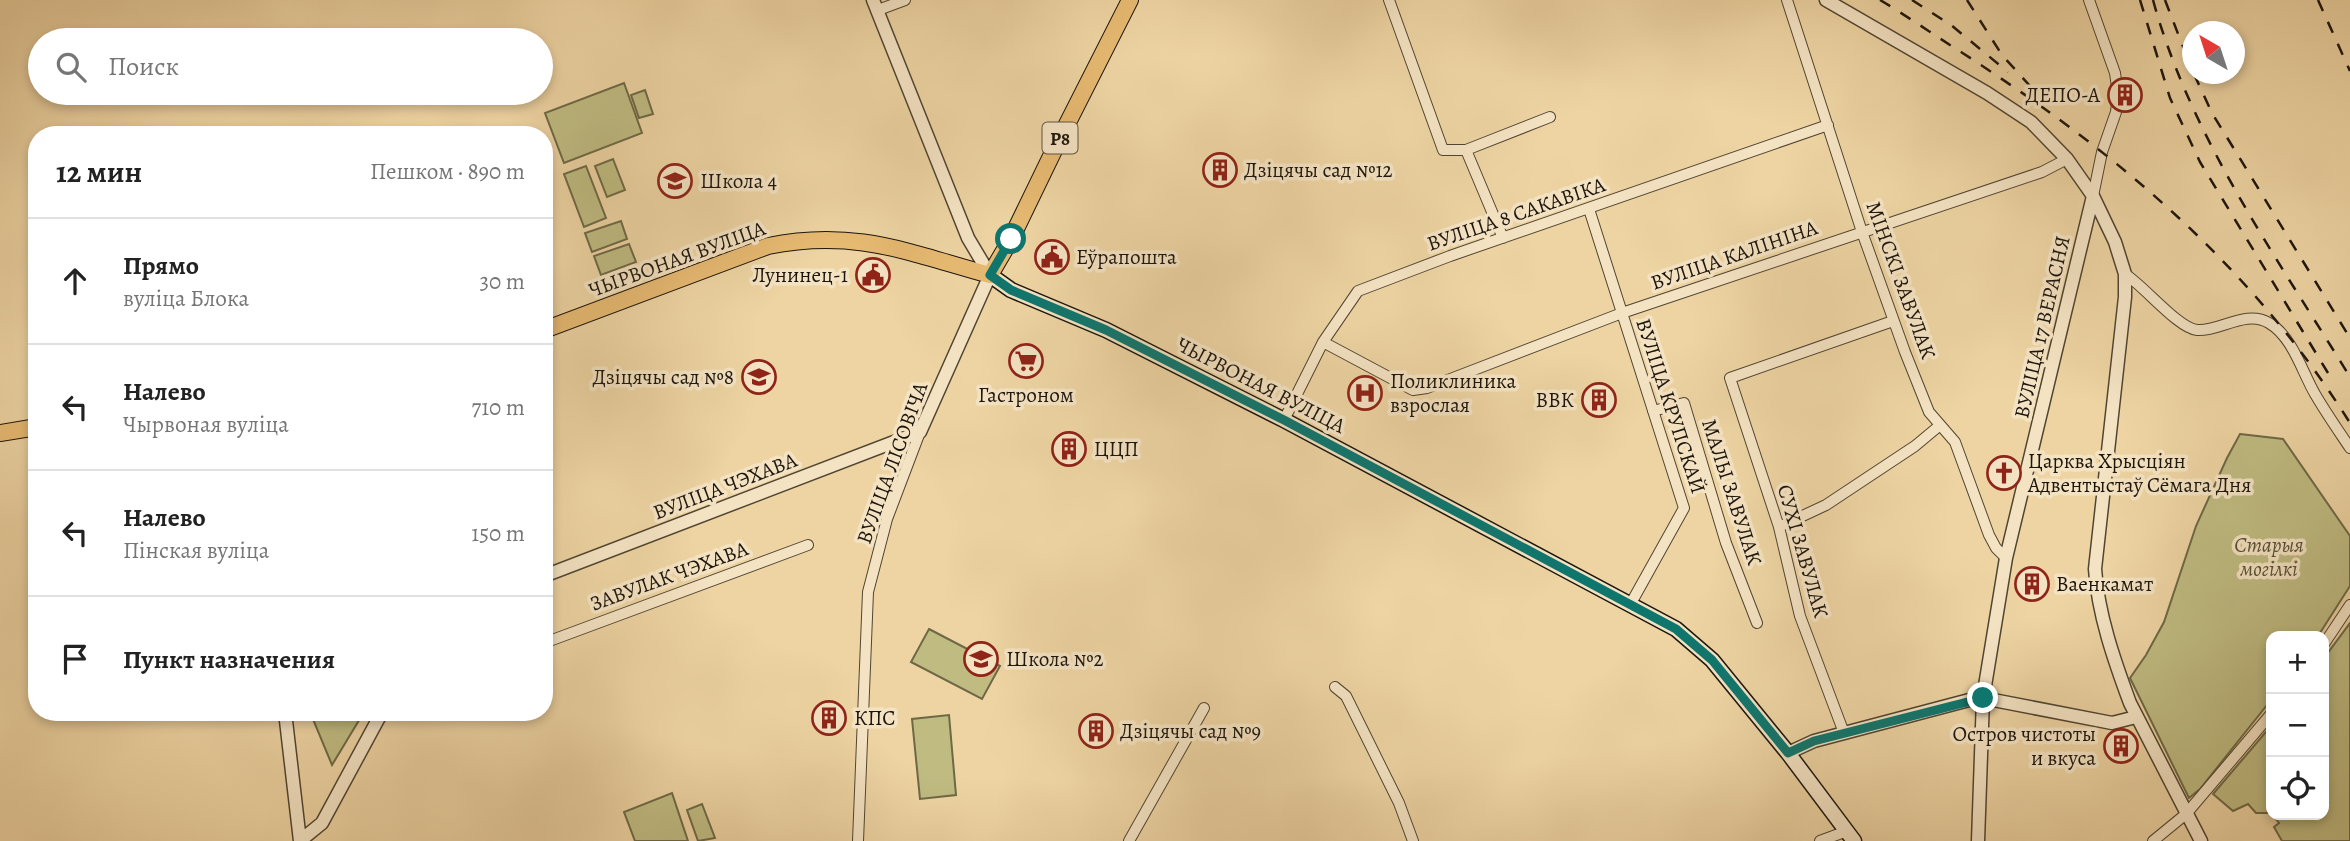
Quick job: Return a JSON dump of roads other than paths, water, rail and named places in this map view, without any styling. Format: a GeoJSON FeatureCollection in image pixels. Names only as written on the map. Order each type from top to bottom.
{"type":"FeatureCollection","features":[{"type":"Feature","properties":{"kind":"main road","name":"Р8"},"geometry":{"type":"LineString","coordinates":[[990,275],[1011,239],[1130,0]]}},
{"type":"Feature","properties":{"kind":"main road","name":"ЧЫРВОНАЯ ВУЛІЦА"},"geometry":{"type":"LineString","coordinates":[[553,327],[768,246],[790,242],[822,239],[869,242],[990,275],[1011,290],[1106,330],[1284,420],[1676,629],[1712,660],[1851,836]]}},
{"type":"Feature","properties":{"kind":"main road"},"geometry":{"type":"LineString","coordinates":[[0,433],[28,428]]}},
{"type":"Feature","properties":{"kind":"street"},"geometry":{"type":"LineString","coordinates":[[905,0],[876,5],[968,237],[990,275]]}},
{"type":"Feature","properties":{"kind":"street"},"geometry":{"type":"LineString","coordinates":[[1389,0],[1443,150],[1466,150],[1550,117]]}},
{"type":"Feature","properties":{"kind":"street","name":"МІНСКІ ЗАВУЛАК"},"geometry":{"type":"LineString","coordinates":[[1787,0],[1893,321],[1929,412],[1955,442],[1989,536],[2006,558]]}},
{"type":"Feature","properties":{"kind":"street"},"geometry":{"type":"LineString","coordinates":[[1826,0],[1987,93],[2031,122],[2067,159],[2093,196],[2115,242],[2125,274],[2095,569],[2097,592],[2121,679],[2136,717],[2200,841]]}},
{"type":"Feature","properties":{"kind":"street"},"geometry":{"type":"LineString","coordinates":[[2089,0],[2115,73],[2118,94],[2114,120],[2102,152],[2093,196]]}},
{"type":"Feature","properties":{"kind":"street","name":"ВУЛІЦА 8 САКАВІКА"},"geometry":{"type":"LineString","coordinates":[[1284,420],[1323,342],[1358,291],[1828,125]]}},
{"type":"Feature","properties":{"kind":"street"},"geometry":{"type":"LineString","coordinates":[[1466,150],[1503,238]]}},
{"type":"Feature","properties":{"kind":"street","name":"ВУЛІЦА КАЛІНІНА"},"geometry":{"type":"LineString","coordinates":[[1323,342],[1413,390],[1427,388],[1622,313],[2042,172],[2067,159]]}},
{"type":"Feature","properties":{"kind":"street","name":"ВУЛІЦА 17 ВЕРАСНЯ"},"geometry":{"type":"LineString","coordinates":[[1978,841],[1983,698],[2006,558],[2093,196]]}},
{"type":"Feature","properties":{"kind":"street","name":"ВУЛІЦА КРУПСКАЙ"},"geometry":{"type":"LineString","coordinates":[[1590,209],[1684,508],[1630,605]]}},
{"type":"Feature","properties":{"kind":"street"},"geometry":{"type":"LineString","coordinates":[[2125,274],[2179,321],[2197,330],[2250,318],[2268,322],[2275,327],[2298,357],[2313,392],[2350,448]]}},
{"type":"Feature","properties":{"kind":"street","name":"ВУЛІЦА ЛІСОВІЧА"},"geometry":{"type":"LineString","coordinates":[[858,841],[868,592],[887,519],[920,432],[990,275]]}},
{"type":"Feature","properties":{"kind":"street","name":"СУХІ ЗАВУЛАК"},"geometry":{"type":"LineString","coordinates":[[1844,733],[1800,616],[1779,527],[1730,378],[1893,321]]}},
{"type":"Feature","properties":{"kind":"street","name":"МАЛЫ ЗАВУЛАК"},"geometry":{"type":"LineString","coordinates":[[1653,411],[1684,403],[1726,543],[1757,623]]}},
{"type":"Feature","properties":{"kind":"street"},"geometry":{"type":"LineString","coordinates":[[1779,527],[1826,505],[1915,446],[1939,426]]}},
{"type":"Feature","properties":{"kind":"street","name":"ВУЛІЦА ЧЭХАВА"},"geometry":{"type":"LineString","coordinates":[[553,573],[920,432]]}},
{"type":"Feature","properties":{"kind":"street","name":"ЗАВУЛАК ЧЭХАВА"},"geometry":{"type":"LineString","coordinates":[[553,640],[808,545]]}},
{"type":"Feature","properties":{"kind":"street"},"geometry":{"type":"LineString","coordinates":[[2329,638],[2350,606]]}},
{"type":"Feature","properties":{"kind":"street"},"geometry":{"type":"LineString","coordinates":[[1335,687],[1346,696],[1399,803],[1413,841]]}},
{"type":"Feature","properties":{"kind":"street"},"geometry":{"type":"LineString","coordinates":[[1788,753],[1801,745],[1983,698],[2112,723],[2136,717]]}},
{"type":"Feature","properties":{"kind":"street"},"geometry":{"type":"LineString","coordinates":[[1129,841],[1204,708]]}},
{"type":"Feature","properties":{"kind":"street"},"geometry":{"type":"LineString","coordinates":[[2153,841],[2186,814],[2266,720]]}},
{"type":"Feature","properties":{"kind":"street"},"geometry":{"type":"LineString","coordinates":[[286,721],[300,841]]}},
{"type":"Feature","properties":{"kind":"street"},"geometry":{"type":"LineString","coordinates":[[300,841],[322,823],[377,721]]}},
{"type":"Feature","properties":{"kind":"street"},"geometry":{"type":"LineString","coordinates":[[1820,841],[1851,836]]}},
{"type":"Feature","properties":{"kind":"railway"},"geometry":{"type":"LineString","coordinates":[[1880,0],[2018,90],[2073,130],[2176,216],[2269,312],[2350,423]]}},
{"type":"Feature","properties":{"kind":"railway"},"geometry":{"type":"LineString","coordinates":[[1912,0],[1951,25],[2008,72]]}},
{"type":"Feature","properties":{"kind":"railway"},"geometry":{"type":"LineString","coordinates":[[1967,0],[2002,55],[2040,97]]}},
{"type":"Feature","properties":{"kind":"railway"},"geometry":{"type":"LineString","coordinates":[[2140,0],[2170,98],[2200,162],[2328,373]]}},
{"type":"Feature","properties":{"kind":"railway"},"geometry":{"type":"LineString","coordinates":[[2153,0],[2169,51],[2213,148],[2265,241],[2350,377]]}},
{"type":"Feature","properties":{"kind":"railway"},"geometry":{"type":"LineString","coordinates":[[2165,0],[2182,44]]}},
{"type":"Feature","properties":{"kind":"railway"},"geometry":{"type":"LineString","coordinates":[[2318,0],[2350,71]]}},
{"type":"Feature","properties":{"kind":"railway"},"geometry":{"type":"LineString","coordinates":[[2199,84],[2212,113],[2350,338]]}},
{"type":"Feature","properties":{"kind":"place","name":"ДЕПО-А"},"geometry":{"type":"Point","coordinates":[2125,95]}},
{"type":"Feature","properties":{"kind":"place","name":"Дзіцячы сад №12"},"geometry":{"type":"Point","coordinates":[1220,170]}},
{"type":"Feature","properties":{"kind":"place","name":"Школа 4"},"geometry":{"type":"Point","coordinates":[675,181]}},
{"type":"Feature","properties":{"kind":"place","name":"Еўрапошта"},"geometry":{"type":"Point","coordinates":[1052,257]}},
{"type":"Feature","properties":{"kind":"place","name":"Лунинец-1"},"geometry":{"type":"Point","coordinates":[873,275]}},
{"type":"Feature","properties":{"kind":"place","name":"Гастроном"},"geometry":{"type":"Point","coordinates":[1026,361]}},
{"type":"Feature","properties":{"kind":"place","name":"Дзіцячы сад №8"},"geometry":{"type":"Point","coordinates":[759,377]}},
{"type":"Feature","properties":{"kind":"place","name":"Поликлиника взрослая"},"geometry":{"type":"Point","coordinates":[1365,393]}},
{"type":"Feature","properties":{"kind":"place","name":"ВВК"},"geometry":{"type":"Point","coordinates":[1599,400]}},
{"type":"Feature","properties":{"kind":"place","name":"ЦЦП"},"geometry":{"type":"Point","coordinates":[1069,449]}},
{"type":"Feature","properties":{"kind":"place","name":"Царква Хрысціян Адвентыстаў Сёмага Дня"},"geometry":{"type":"Point","coordinates":[2004,473]}},
{"type":"Feature","properties":{"kind":"place","name":"Ваенкамат"},"geometry":{"type":"Point","coordinates":[2032,584]}},
{"type":"Feature","properties":{"kind":"place","name":"Школа №2"},"geometry":{"type":"Point","coordinates":[981,659]}},
{"type":"Feature","properties":{"kind":"place","name":"КПС"},"geometry":{"type":"Point","coordinates":[829,718]}},
{"type":"Feature","properties":{"kind":"place","name":"Дзіцячы сад №9"},"geometry":{"type":"Point","coordinates":[1096,731]}},
{"type":"Feature","properties":{"kind":"place","name":"Остров чистоты и вкуса"},"geometry":{"type":"Point","coordinates":[2121,746]}},
{"type":"Feature","properties":{"kind":"park label","name":"Старыя могілкі"},"geometry":{"type":"Point","coordinates":[2269,557]}}]}
